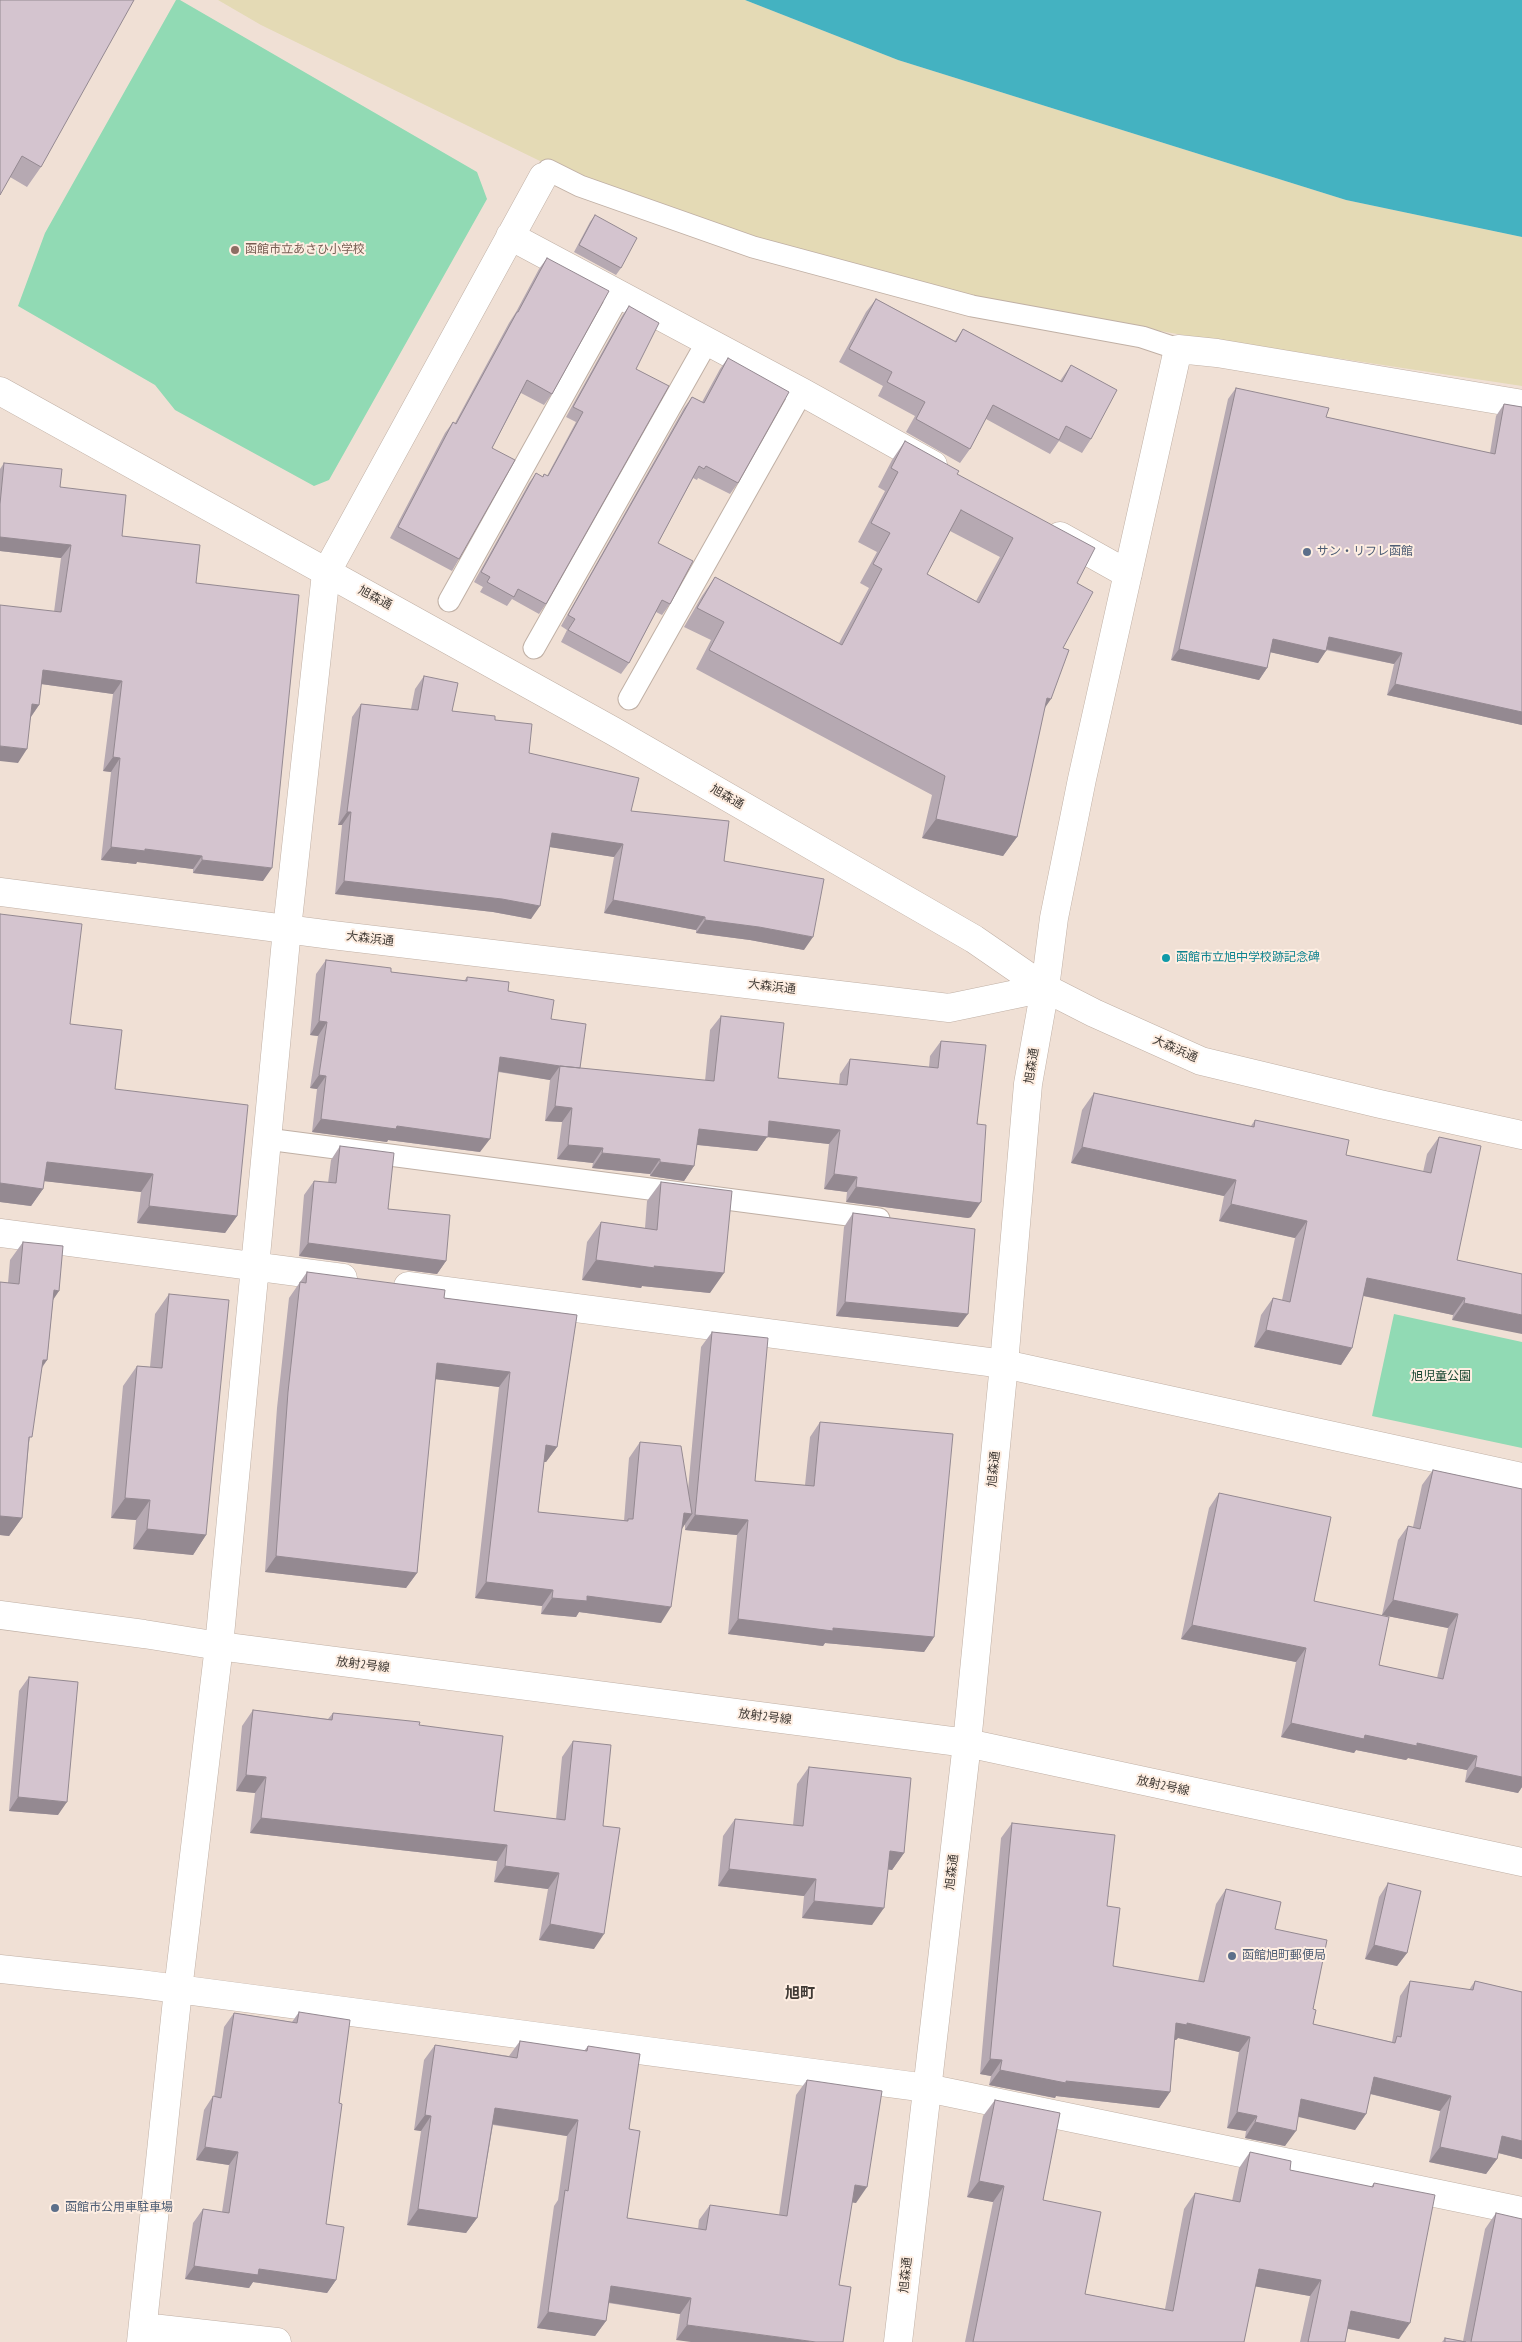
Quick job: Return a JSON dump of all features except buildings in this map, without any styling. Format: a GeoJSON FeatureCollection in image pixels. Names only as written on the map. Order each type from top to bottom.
{"type":"FeatureCollection","features":[{"type":"Feature","properties":{"kind":"street"},"geometry":{"type":"LineString","coordinates":[[277,2342],[142,2334],[178,1990],[219,1646],[287,929],[326,573],[543,177]]}},
{"type":"Feature","properties":{"kind":"street"},"geometry":{"type":"LineString","coordinates":[[510,236],[802,392],[956,478]]}},
{"type":"Feature","properties":{"kind":"street"},"geometry":{"type":"LineString","coordinates":[[1045,988],[1054,918],[1178,349],[1217,353],[1522,404]]}},
{"type":"Feature","properties":{"kind":"street","name":"旭森通"},"geometry":{"type":"LineString","coordinates":[[0,391],[326,573],[427,626],[613,731],[974,939],[1045,988],[1028,1084],[1004,1364],[967,1743],[898,2342]]}},
{"type":"Feature","properties":{"kind":"street"},"geometry":{"type":"LineString","coordinates":[[1042,526],[1128,574]]}},
{"type":"Feature","properties":{"kind":"street","name":"大森浜通"},"geometry":{"type":"LineString","coordinates":[[0,892],[287,929],[949,1008],[1045,988],[1094,1013],[1200,1061],[1380,1104],[1522,1135]]}},
{"type":"Feature","properties":{"kind":"street"},"geometry":{"type":"LineString","coordinates":[[0,1234],[1004,1364],[1522,1477]]}},
{"type":"Feature","properties":{"kind":"street","name":"放射2号線"},"geometry":{"type":"LineString","coordinates":[[0,1615],[219,1646],[967,1743],[1522,1862]]}},
{"type":"Feature","properties":{"kind":"street"},"geometry":{"type":"LineString","coordinates":[[0,1968],[927,2088],[1522,2211]]}},
{"type":"Feature","properties":{"kind":"lane"},"geometry":{"type":"LineString","coordinates":[[543,177],[548,170],[580,186],[753,247],[962,304],[1142,338],[1178,349]]}},
{"type":"Feature","properties":{"kind":"lane"},"geometry":{"type":"LineString","coordinates":[[450,601],[620,294]]}},
{"type":"Feature","properties":{"kind":"lane"},"geometry":{"type":"LineString","coordinates":[[534,648],[707,342]]}},
{"type":"Feature","properties":{"kind":"lane"},"geometry":{"type":"LineString","coordinates":[[629,699],[802,392]]}},
{"type":"Feature","properties":{"kind":"lane"},"geometry":{"type":"LineString","coordinates":[[267,1140],[899,1222]]}},
{"type":"Feature","properties":{"kind":"green space","name":"函館市立あさひ小学校"},"geometry":{"type":"Polygon","coordinates":[[[176,0],[180,0],[477,172],[487,199],[329,480],[314,486],[175,410],[155,385],[18,306],[45,233],[176,0]]]}},
{"type":"Feature","properties":{"kind":"green space","name":"旭児童公園"},"geometry":{"type":"Polygon","coordinates":[[[1394,1314],[1522,1342],[1522,1448],[1372,1416],[1394,1314]]]}},
{"type":"Feature","properties":{"kind":"sand"},"geometry":{"type":"Polygon","coordinates":[[[218,0],[745,0],[898,60],[1346,200],[1522,237],[1522,386],[1177,334],[968,296],[753,241],[583,182],[261,25],[218,0]]]}},
{"type":"Feature","properties":{"kind":"water"},"geometry":{"type":"Polygon","coordinates":[[[745,0],[1522,0],[1522,237],[1346,200],[898,60],[745,0]]]}},
{"type":"Feature","properties":{"kind":"place","name":"函館市立あさひ小学校"},"geometry":{"type":"Point","coordinates":[235,250]}},
{"type":"Feature","properties":{"kind":"place","name":"サン・リフレ函館"},"geometry":{"type":"Point","coordinates":[1307,552]}},
{"type":"Feature","properties":{"kind":"place","name":"函館市立旭中学校跡記念碑"},"geometry":{"type":"Point","coordinates":[1166,958]}},
{"type":"Feature","properties":{"kind":"place","name":"函館旭町郵便局"},"geometry":{"type":"Point","coordinates":[1232,1956]}},
{"type":"Feature","properties":{"kind":"place","name":"函館市公用車駐車場"},"geometry":{"type":"Point","coordinates":[55,2208]}},
{"type":"Feature","properties":{"kind":"district","name":"旭町"},"geometry":{"type":"Point","coordinates":[800,1994]}}]}
